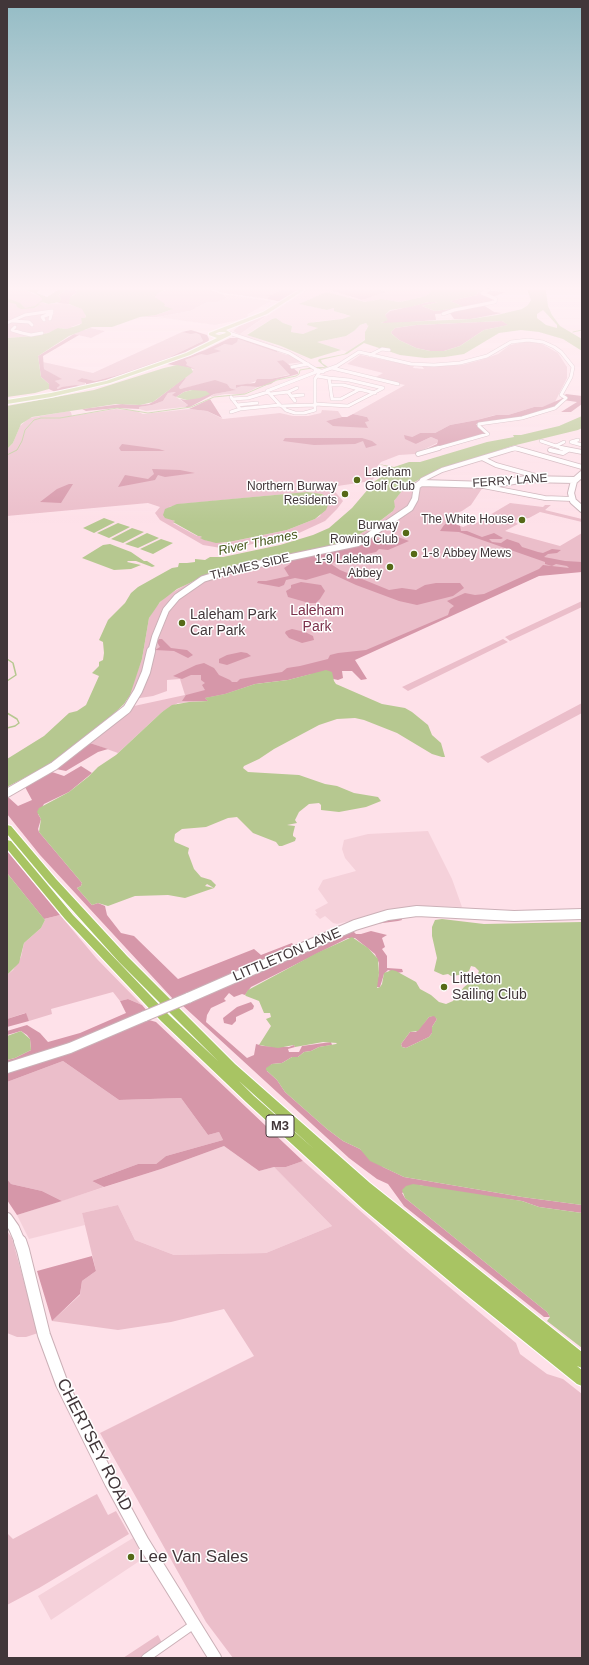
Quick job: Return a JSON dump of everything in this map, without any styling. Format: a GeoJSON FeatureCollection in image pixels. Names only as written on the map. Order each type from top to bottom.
{"type":"FeatureCollection","features":[{"type":"Feature","properties":{"kind":"highway","name":"M3"},"geometry":{"type":"LineString","coordinates":[[7,828],[72,904],[123,959],[231,1067],[365,1187],[582,1361]]}},
{"type":"Feature","properties":{"kind":"highway","name":"M3"},"geometry":{"type":"LineString","coordinates":[[7,843],[69,917],[101,951],[165,1018],[245,1094],[368,1205],[470,1290],[582,1379]]}},
{"type":"Feature","properties":{"kind":"main road"},"geometry":{"type":"LineString","coordinates":[[7,401],[70,391],[127,376],[151,368]]}},
{"type":"Feature","properties":{"kind":"street"},"geometry":{"type":"LineString","coordinates":[[231,412],[281,406],[348,406],[383,388],[349,380],[329,378],[313,368]]}},
{"type":"Feature","properties":{"kind":"street"},"geometry":{"type":"LineString","coordinates":[[269,393],[268,391],[317,371],[331,368],[398,384]]}},
{"type":"Feature","properties":{"kind":"street"},"geometry":{"type":"LineString","coordinates":[[418,454],[488,434],[479,426],[479,424],[514,419],[554,408],[566,398],[561,395],[571,377],[573,368]]}},
{"type":"Feature","properties":{"kind":"street"},"geometry":{"type":"LineString","coordinates":[[269,393],[283,408],[289,411],[300,413],[314,411],[315,379],[317,371]]}},
{"type":"Feature","properties":{"kind":"street"},"geometry":{"type":"LineString","coordinates":[[329,378],[332,388],[332,399],[341,399],[360,389]]}},
{"type":"Feature","properties":{"kind":"street"},"geometry":{"type":"LineString","coordinates":[[330,385],[360,389],[374,393]]}},
{"type":"Feature","properties":{"kind":"street"},"geometry":{"type":"LineString","coordinates":[[240,410],[232,398],[248,398],[269,393],[288,392],[298,388]]}},
{"type":"Feature","properties":{"kind":"street"},"geometry":{"type":"LineString","coordinates":[[288,392],[296,401]]}},
{"type":"Feature","properties":{"kind":"street"},"geometry":{"type":"LineString","coordinates":[[291,396],[303,395]]}},
{"type":"Feature","properties":{"kind":"street"},"geometry":{"type":"LineString","coordinates":[[237,405],[257,402]]}},
{"type":"Feature","properties":{"kind":"street"},"geometry":{"type":"LineString","coordinates":[[578,440],[571,442],[582,446]]}},
{"type":"Feature","properties":{"kind":"street"},"geometry":{"type":"LineString","coordinates":[[541,442],[568,450],[582,452]]}},
{"type":"Feature","properties":{"kind":"street"},"geometry":{"type":"LineString","coordinates":[[556,446],[564,442]]}},
{"type":"Feature","properties":{"kind":"street"},"geometry":{"type":"LineString","coordinates":[[421,483],[422,480],[442,470],[515,448],[582,467]]}},
{"type":"Feature","properties":{"kind":"street"},"geometry":{"type":"LineString","coordinates":[[550,450],[563,453],[568,450]]}},
{"type":"Feature","properties":{"kind":"street"},"geometry":{"type":"LineString","coordinates":[[482,458],[496,465],[544,478]]}},
{"type":"Feature","properties":{"kind":"street"},"geometry":{"type":"LineString","coordinates":[[582,474],[575,480],[571,490],[572,499],[582,510]]}},
{"type":"Feature","properties":{"kind":"street","name":"FERRY LANE"},"geometry":{"type":"LineString","coordinates":[[421,483],[481,485],[520,479],[544,478],[575,480]]}},
{"type":"Feature","properties":{"kind":"street","name":"THAMES SIDE"},"geometry":{"type":"LineString","coordinates":[[7,793],[54,766],[99,732],[127,708],[138,691],[146,672],[161,620],[170,603],[183,592],[203,579],[214,575],[343,547],[362,541],[410,508],[415,498],[417,486],[421,483]]}},
{"type":"Feature","properties":{"kind":"street"},"geometry":{"type":"LineString","coordinates":[[481,485],[516,494],[545,498],[572,499]]}},
{"type":"Feature","properties":{"kind":"street","name":"LITTLETON LANE"},"geometry":{"type":"LineString","coordinates":[[7,1068],[70,1048],[356,925],[388,915],[417,912],[514,916],[582,914]]}},
{"type":"Feature","properties":{"kind":"street","name":"CHERTSEY ROAD"},"geometry":{"type":"LineString","coordinates":[[7,1218],[14,1228],[23,1250],[44,1335],[62,1384],[111,1483],[140,1537],[193,1625],[215,1658]]}},
{"type":"Feature","properties":{"kind":"street"},"geometry":{"type":"LineString","coordinates":[[146,1658],[193,1625]]}},
{"type":"Feature","properties":{"kind":"shaded area"},"geometry":{"type":"Polygon","coordinates":[[[7,368],[40,368],[41,377],[49,384],[49,389],[35,393],[7,397],[7,368]]]}},
{"type":"Feature","properties":{"kind":"shaded area"},"geometry":{"type":"Polygon","coordinates":[[[40,368],[44,368],[62,379],[55,381],[60,385],[57,388],[58,389],[76,385],[86,385],[86,383],[77,381],[82,378],[95,381],[139,368],[146,368],[92,385],[55,392],[49,389],[49,384],[41,377],[40,368]]]}},
{"type":"Feature","properties":{"kind":"shaded area"},"geometry":{"type":"Polygon","coordinates":[[[164,368],[190,368],[193,372],[153,402],[140,405],[116,404],[32,417],[21,424],[13,443],[7,449],[7,406],[94,390],[164,368]]]}},
{"type":"Feature","properties":{"kind":"shaded area"},"geometry":{"type":"Polygon","coordinates":[[[283,368],[293,368],[298,372],[298,374],[258,387],[242,386],[236,388],[236,385],[255,383],[257,379],[270,379],[290,375],[283,368]]]}},
{"type":"Feature","properties":{"kind":"shaded area"},"geometry":{"type":"Polygon","coordinates":[[[186,378],[179,387],[180,389],[215,380],[227,384],[230,388],[236,390],[214,394],[190,407],[185,407],[188,405],[180,399],[187,400],[192,390],[184,392],[176,397],[172,395],[176,392],[168,393],[163,401],[152,405],[139,407],[139,409],[117,408],[86,411],[82,409],[122,404],[149,404],[186,378]]]}},
{"type":"Feature","properties":{"kind":"shaded area"},"geometry":{"type":"Polygon","coordinates":[[[192,390],[206,391],[210,394],[200,398],[187,400],[176,397],[184,392],[192,390]]]}},
{"type":"Feature","properties":{"kind":"shaded area"},"geometry":{"type":"Polygon","coordinates":[[[566,394],[582,396],[582,404],[571,412],[561,412],[577,402],[563,400],[551,409],[514,419],[476,424],[485,434],[415,454],[437,444],[438,440],[431,437],[416,444],[405,439],[404,435],[412,437],[420,433],[435,433],[450,425],[496,415],[508,415],[534,407],[542,407],[561,399],[566,394]]]}},
{"type":"Feature","properties":{"kind":"shaded area"},"geometry":{"type":"Polygon","coordinates":[[[210,399],[222,418],[207,411],[189,409],[210,399]]]}},
{"type":"Feature","properties":{"kind":"shaded area"},"geometry":{"type":"Polygon","coordinates":[[[353,414],[367,417],[369,421],[365,422],[368,428],[333,426],[326,421],[347,417],[353,414]]]}},
{"type":"Feature","properties":{"kind":"shaded area"},"geometry":{"type":"Polygon","coordinates":[[[582,416],[582,428],[578,430],[512,446],[443,469],[422,478],[405,487],[394,501],[395,507],[393,511],[372,527],[337,545],[209,574],[177,589],[160,602],[149,618],[142,659],[130,695],[124,704],[106,721],[69,751],[47,766],[7,787],[7,759],[44,736],[69,713],[77,711],[86,705],[99,676],[92,673],[99,666],[99,662],[103,660],[103,642],[99,640],[108,620],[138,587],[172,568],[178,567],[179,563],[195,562],[195,559],[205,560],[210,557],[223,557],[280,545],[313,535],[329,528],[352,508],[375,481],[385,473],[395,469],[379,464],[394,467],[409,462],[420,462],[487,442],[514,437],[513,435],[521,435],[559,426],[582,416]]]}},
{"type":"Feature","properties":{"kind":"shaded area"},"geometry":{"type":"Polygon","coordinates":[[[285,438],[362,438],[372,441],[377,445],[366,448],[363,441],[355,444],[314,445],[283,441],[285,438]]]}},
{"type":"Feature","properties":{"kind":"shaded area"},"geometry":{"type":"Polygon","coordinates":[[[122,444],[165,451],[121,451],[119,448],[122,444]]]}},
{"type":"Feature","properties":{"kind":"shaded area"},"geometry":{"type":"Polygon","coordinates":[[[152,469],[180,470],[195,473],[165,477],[158,475],[155,480],[118,487],[125,475],[148,479],[154,474],[152,469]]]}},
{"type":"Feature","properties":{"kind":"shaded area"},"geometry":{"type":"Polygon","coordinates":[[[73,484],[61,503],[40,502],[57,489],[73,484]]]}},
{"type":"Feature","properties":{"kind":"shaded area"},"geometry":{"type":"Polygon","coordinates":[[[307,492],[322,494],[330,500],[326,510],[315,519],[287,530],[229,542],[216,543],[204,540],[200,538],[202,537],[173,522],[175,521],[165,518],[163,515],[165,509],[177,504],[307,492]]]}},
{"type":"Feature","properties":{"kind":"shaded area"},"geometry":{"type":"Polygon","coordinates":[[[104,518],[115,522],[94,533],[83,528],[104,518]]]}},
{"type":"Feature","properties":{"kind":"shaded area"},"geometry":{"type":"Polygon","coordinates":[[[449,522],[460,526],[461,531],[467,531],[482,537],[494,533],[503,538],[489,539],[492,542],[501,543],[507,539],[519,543],[522,547],[543,553],[552,549],[561,550],[557,553],[548,554],[544,557],[565,561],[582,562],[582,572],[539,576],[355,660],[367,679],[361,680],[352,671],[342,671],[343,678],[338,680],[312,674],[288,680],[255,684],[225,694],[205,698],[208,701],[182,701],[186,695],[205,690],[202,685],[205,683],[201,680],[201,675],[191,675],[182,679],[173,676],[196,665],[204,663],[214,668],[219,675],[232,682],[237,682],[240,679],[282,672],[287,668],[328,659],[330,655],[366,650],[448,615],[450,609],[454,606],[447,601],[465,593],[475,595],[484,594],[539,569],[543,565],[569,568],[567,566],[556,564],[552,566],[545,564],[545,562],[459,532],[440,531],[444,525],[449,522]]]}},
{"type":"Feature","properties":{"kind":"shaded area"},"geometry":{"type":"Polygon","coordinates":[[[118,523],[130,527],[109,538],[97,533],[118,523]]]}},
{"type":"Feature","properties":{"kind":"shaded area"},"geometry":{"type":"Polygon","coordinates":[[[132,528],[144,532],[123,543],[111,539],[132,528]]]}},
{"type":"Feature","properties":{"kind":"shaded area"},"geometry":{"type":"Polygon","coordinates":[[[147,533],[159,538],[138,548],[125,544],[147,533]]]}},
{"type":"Feature","properties":{"kind":"shaded area"},"geometry":{"type":"Polygon","coordinates":[[[398,537],[409,541],[388,550],[379,549],[376,552],[350,558],[344,557],[331,564],[340,570],[389,590],[402,588],[416,590],[425,585],[436,583],[460,583],[464,588],[453,596],[417,605],[399,601],[356,585],[330,573],[306,580],[295,578],[286,580],[284,585],[279,587],[257,583],[258,581],[266,581],[289,576],[284,568],[290,564],[289,559],[365,543],[371,538],[391,538],[390,540],[392,540],[398,537]]]}},
{"type":"Feature","properties":{"kind":"shaded area"},"geometry":{"type":"Polygon","coordinates":[[[161,539],[173,543],[153,554],[140,549],[161,539]]]}},
{"type":"Feature","properties":{"kind":"shaded area"},"geometry":{"type":"Polygon","coordinates":[[[110,544],[131,552],[144,561],[147,561],[155,566],[152,567],[136,561],[128,561],[127,562],[141,565],[131,569],[114,570],[82,558],[103,545],[110,544]]]}},
{"type":"Feature","properties":{"kind":"shaded area"},"geometry":{"type":"Polygon","coordinates":[[[301,582],[321,585],[325,591],[316,603],[309,603],[288,597],[286,591],[291,588],[291,585],[301,582]]]}},
{"type":"Feature","properties":{"kind":"shaded area"},"geometry":{"type":"Polygon","coordinates":[[[292,629],[305,632],[313,636],[314,640],[302,643],[289,638],[285,633],[286,631],[292,629]]]}},
{"type":"Feature","properties":{"kind":"shaded area"},"geometry":{"type":"Polygon","coordinates":[[[159,639],[162,639],[171,648],[187,650],[193,655],[188,658],[174,651],[155,650],[160,647],[157,642],[159,639]]]}},
{"type":"Feature","properties":{"kind":"shaded area"},"geometry":{"type":"Polygon","coordinates":[[[241,652],[247,653],[251,656],[227,665],[219,663],[219,659],[227,655],[241,652]]]}},
{"type":"Feature","properties":{"kind":"shaded area"},"geometry":{"type":"Polygon","coordinates":[[[326,670],[332,672],[336,684],[382,704],[405,708],[412,712],[428,725],[432,735],[441,743],[445,757],[432,754],[397,733],[364,720],[355,718],[337,719],[319,725],[244,766],[243,768],[248,772],[299,775],[325,784],[337,786],[354,793],[378,797],[381,801],[366,807],[339,812],[321,810],[321,805],[319,803],[309,804],[299,812],[295,820],[297,823],[287,825],[295,826],[293,836],[296,838],[295,841],[282,846],[279,846],[276,842],[253,833],[237,817],[228,818],[206,827],[182,829],[175,834],[175,842],[189,848],[188,853],[194,869],[201,877],[211,880],[216,885],[214,888],[185,898],[168,895],[135,896],[108,906],[98,903],[92,905],[77,888],[81,886],[82,883],[39,832],[41,819],[37,812],[39,808],[69,792],[98,767],[116,755],[162,712],[172,705],[208,701],[205,698],[225,694],[255,684],[288,680],[326,670]],[[207,884],[205,886],[214,888],[207,884]]]}},
{"type":"Feature","properties":{"kind":"shaded area"},"geometry":{"type":"Polygon","coordinates":[[[90,743],[108,749],[98,752],[66,771],[56,769],[90,743]]]}},
{"type":"Feature","properties":{"kind":"shaded area"},"geometry":{"type":"Polygon","coordinates":[[[81,766],[92,773],[69,792],[44,804],[38,814],[41,819],[38,829],[82,883],[81,886],[77,888],[92,905],[98,903],[105,906],[107,915],[121,933],[134,936],[178,979],[254,949],[261,955],[292,943],[296,949],[174,1000],[40,855],[7,814],[8,797],[18,806],[32,800],[25,787],[52,772],[64,776],[81,766]]]}},
{"type":"Feature","properties":{"kind":"shaded area"},"geometry":{"type":"Polygon","coordinates":[[[428,831],[452,879],[462,907],[416,906],[337,924],[333,923],[325,916],[320,919],[315,914],[317,913],[315,910],[328,903],[318,889],[323,880],[356,871],[345,858],[342,849],[344,840],[368,834],[428,831]]]}},
{"type":"Feature","properties":{"kind":"shaded area"},"geometry":{"type":"Polygon","coordinates":[[[7,851],[60,915],[44,919],[7,873],[7,851]]]}},
{"type":"Feature","properties":{"kind":"shaded area"},"geometry":{"type":"Polygon","coordinates":[[[7,873],[45,920],[41,928],[24,943],[19,963],[7,975],[7,873]]]}},
{"type":"Feature","properties":{"kind":"shaded area"},"geometry":{"type":"Polygon","coordinates":[[[401,917],[402,920],[375,924],[353,931],[356,934],[371,931],[387,935],[382,938],[385,947],[382,949],[387,956],[387,968],[402,969],[403,972],[397,973],[388,970],[384,974],[380,987],[376,987],[379,973],[379,963],[375,954],[355,938],[348,938],[251,987],[245,995],[242,994],[234,997],[229,993],[224,999],[226,1001],[211,1008],[207,1015],[206,1022],[247,1058],[254,1055],[256,1044],[263,1046],[289,1047],[294,1045],[295,1047],[288,1049],[289,1052],[299,1052],[302,1046],[331,1042],[332,1045],[319,1047],[311,1051],[304,1052],[298,1057],[292,1057],[282,1063],[272,1064],[267,1071],[277,1080],[285,1092],[327,1129],[343,1141],[360,1149],[383,1167],[404,1177],[522,1197],[582,1205],[582,1213],[539,1207],[522,1201],[446,1191],[419,1185],[402,1193],[405,1198],[547,1312],[550,1317],[544,1317],[404,1206],[388,1184],[377,1179],[349,1158],[182,1005],[371,923],[401,917]]]}},
{"type":"Feature","properties":{"kind":"shaded area"},"geometry":{"type":"Polygon","coordinates":[[[442,919],[484,924],[582,922],[582,1205],[522,1197],[404,1177],[370,1161],[360,1149],[343,1141],[327,1129],[285,1092],[277,1080],[266,1070],[266,1068],[272,1064],[282,1063],[292,1057],[298,1057],[304,1052],[337,1043],[323,1042],[295,1047],[294,1045],[278,1048],[259,1045],[271,1026],[266,1019],[271,1017],[270,1013],[264,1013],[259,1001],[245,995],[248,990],[317,953],[352,937],[368,948],[378,959],[379,973],[377,988],[382,984],[384,973],[392,970],[416,982],[420,989],[431,995],[439,1002],[446,1004],[453,1001],[464,987],[476,978],[479,971],[475,967],[471,966],[469,971],[451,976],[448,974],[443,975],[434,971],[437,958],[432,936],[432,927],[435,920],[442,919]],[[434,1016],[429,1017],[418,1031],[410,1032],[401,1044],[402,1047],[406,1048],[429,1037],[432,1033],[432,1027],[437,1019],[434,1016]]]}},
{"type":"Feature","properties":{"kind":"shaded area"},"geometry":{"type":"Polygon","coordinates":[[[128,999],[142,1005],[148,1012],[68,1045],[7,1064],[7,1060],[15,1058],[31,1050],[30,1039],[27,1035],[21,1031],[7,1035],[7,1031],[27,1025],[40,1033],[48,1042],[80,1033],[126,1013],[120,1001],[128,999]]]}},
{"type":"Feature","properties":{"kind":"shaded area"},"geometry":{"type":"Polygon","coordinates":[[[251,1002],[254,1006],[253,1009],[236,1017],[236,1021],[232,1025],[224,1023],[223,1018],[237,1007],[251,1002]]]}},
{"type":"Feature","properties":{"kind":"shaded area"},"geometry":{"type":"Polygon","coordinates":[[[26,1013],[29,1021],[7,1027],[7,1019],[26,1013]]]}},
{"type":"Feature","properties":{"kind":"shaded area"},"geometry":{"type":"Polygon","coordinates":[[[435,1016],[437,1019],[432,1027],[432,1033],[429,1037],[406,1048],[402,1047],[401,1044],[410,1032],[416,1032],[429,1017],[435,1016]]]}},
{"type":"Feature","properties":{"kind":"shaded area"},"geometry":{"type":"Polygon","coordinates":[[[149,1020],[156,1022],[303,1161],[286,1167],[274,1167],[259,1171],[224,1146],[161,1169],[104,1187],[92,1181],[138,1164],[156,1164],[166,1156],[223,1140],[219,1132],[208,1135],[181,1098],[119,1100],[63,1061],[7,1082],[7,1071],[75,1051],[149,1020]]]}},
{"type":"Feature","properties":{"kind":"shaded area"},"geometry":{"type":"Polygon","coordinates":[[[21,1031],[30,1039],[31,1050],[15,1058],[7,1060],[7,1036],[21,1031]]]}},
{"type":"Feature","properties":{"kind":"shaded area"},"geometry":{"type":"Polygon","coordinates":[[[224,1146],[259,1171],[274,1167],[332,1226],[266,1253],[174,1255],[135,1240],[118,1205],[82,1213],[85,1225],[29,1239],[17,1215],[161,1169],[224,1146]]]}},
{"type":"Feature","properties":{"kind":"shaded area"},"geometry":{"type":"Polygon","coordinates":[[[7,1179],[11,1184],[42,1191],[62,1201],[17,1215],[7,1200],[7,1179]]]}},
{"type":"Feature","properties":{"kind":"shaded area"},"geometry":{"type":"Polygon","coordinates":[[[413,1184],[522,1201],[539,1207],[582,1213],[582,1348],[547,1321],[550,1317],[547,1312],[405,1198],[402,1190],[406,1186],[413,1184]]]}},
{"type":"Feature","properties":{"kind":"shaded area"},"geometry":{"type":"Polygon","coordinates":[[[92,1256],[96,1271],[82,1281],[80,1294],[52,1321],[37,1271],[92,1256]]]}},
{"type":"Feature","properties":{"kind":"shaded area"},"geometry":{"type":"Polygon","coordinates":[[[133,1538],[144,1558],[51,1620],[38,1596],[133,1538]]]}},
{"type":"Feature","properties":{"kind":"green space"},"geometry":{"type":"Polygon","coordinates":[[[44,368],[69,368],[93,373],[105,368],[139,368],[95,381],[82,378],[86,385],[76,385],[58,389],[55,381],[61,379],[44,368]]]}},
{"type":"Feature","properties":{"kind":"green space"},"geometry":{"type":"Polygon","coordinates":[[[191,368],[285,368],[291,374],[259,380],[248,384],[236,385],[236,388],[242,386],[258,387],[244,394],[225,394],[210,397],[214,394],[235,390],[215,381],[180,389],[179,387],[186,378],[184,378],[194,369],[191,368]]]}},
{"type":"Feature","properties":{"kind":"green space"},"geometry":{"type":"Polygon","coordinates":[[[362,368],[424,369],[423,368],[567,368],[567,378],[555,402],[542,407],[534,407],[508,415],[495,415],[450,425],[435,433],[420,433],[412,437],[416,444],[431,437],[438,440],[437,443],[415,454],[399,455],[381,462],[375,469],[377,475],[371,481],[331,487],[343,501],[325,521],[299,533],[223,551],[221,548],[203,545],[160,520],[155,513],[160,507],[148,503],[7,516],[7,449],[13,443],[20,426],[29,418],[69,411],[71,412],[72,416],[116,409],[136,411],[143,414],[189,409],[207,411],[223,419],[280,413],[293,416],[308,416],[321,413],[322,410],[338,411],[342,417],[326,421],[367,428],[365,422],[367,417],[353,414],[405,385],[374,378],[383,373],[362,368]],[[307,492],[181,504],[169,507],[175,522],[173,523],[197,536],[203,537],[201,538],[208,541],[225,543],[287,530],[315,519],[320,516],[328,498],[322,494],[307,492]]]}},
{"type":"Feature","properties":{"kind":"green space"},"geometry":{"type":"Polygon","coordinates":[[[177,392],[173,395],[188,405],[185,407],[146,411],[139,409],[139,407],[152,405],[163,401],[168,393],[177,392]]]}},
{"type":"Feature","properties":{"kind":"green space","name":"Laleham Park"},"geometry":{"type":"Polygon","coordinates":[[[414,482],[483,487],[471,505],[444,519],[463,527],[470,524],[473,525],[510,503],[543,507],[545,505],[551,505],[545,510],[582,519],[582,522],[540,512],[529,518],[518,520],[515,522],[518,524],[505,531],[560,546],[582,533],[582,571],[540,575],[353,659],[255,684],[208,701],[178,703],[162,712],[118,753],[90,743],[128,713],[134,706],[185,695],[180,679],[167,680],[167,691],[153,696],[127,700],[142,659],[149,618],[154,609],[166,596],[209,574],[337,545],[351,539],[372,527],[392,512],[395,507],[393,503],[396,498],[405,487],[414,482]]]}},
{"type":"Feature","properties":{"kind":"green space"},"geometry":{"type":"Polygon","coordinates":[[[582,601],[582,607],[510,641],[505,637],[582,601]]]}},
{"type":"Feature","properties":{"kind":"green space"},"geometry":{"type":"Polygon","coordinates":[[[503,639],[508,642],[408,691],[402,687],[503,639]]]}},
{"type":"Feature","properties":{"kind":"green space"},"geometry":{"type":"Polygon","coordinates":[[[582,703],[582,713],[488,763],[480,757],[582,703]]]}},
{"type":"Feature","properties":{"kind":"green space"},"geometry":{"type":"Polygon","coordinates":[[[60,915],[97,959],[142,1005],[128,999],[120,1001],[113,992],[51,1009],[52,1014],[29,1021],[25,1013],[7,1019],[7,975],[13,970],[21,957],[24,943],[41,928],[45,920],[44,919],[60,915]]]}},
{"type":"Feature","properties":{"kind":"green space"},"geometry":{"type":"Polygon","coordinates":[[[63,1061],[119,1100],[181,1098],[208,1135],[219,1132],[223,1140],[166,1156],[156,1164],[138,1164],[92,1181],[104,1187],[62,1201],[42,1191],[11,1184],[7,1179],[7,1082],[63,1061]]]}},
{"type":"Feature","properties":{"kind":"green space"},"geometry":{"type":"Polygon","coordinates":[[[303,1161],[405,1250],[516,1343],[520,1354],[547,1374],[563,1379],[582,1394],[582,1658],[233,1658],[206,1622],[100,1433],[254,1356],[224,1309],[171,1322],[118,1330],[52,1321],[80,1295],[82,1281],[96,1271],[82,1213],[118,1205],[135,1240],[174,1255],[266,1253],[332,1226],[274,1167],[286,1167],[303,1161]]]}},
{"type":"Feature","properties":{"kind":"green space"},"geometry":{"type":"Polygon","coordinates":[[[7,1231],[12,1238],[38,1333],[26,1337],[17,1337],[7,1333],[7,1231]]]}},
{"type":"Feature","properties":{"kind":"green space"},"geometry":{"type":"Polygon","coordinates":[[[97,1494],[108,1515],[116,1511],[129,1534],[39,1588],[7,1605],[7,1533],[13,1539],[97,1494]]]}},
{"type":"Feature","properties":{"kind":"green space"},"geometry":{"type":"Polygon","coordinates":[[[158,1635],[162,1643],[141,1658],[123,1658],[158,1635]]]}},
{"type":"Feature","properties":{"kind":"waterway"},"geometry":{"type":"LineString","coordinates":[[7,455],[17,450],[22,441],[25,430],[34,420],[41,418],[60,418],[117,408],[148,413],[191,407],[214,397],[245,394],[277,380],[296,376],[299,374],[300,370],[312,368]]}},
{"type":"Feature","properties":{"kind":"waterway"},"geometry":{"type":"LineString","coordinates":[[7,659],[13,663],[16,675],[7,681]]}},
{"type":"Feature","properties":{"kind":"waterway"},"geometry":{"type":"LineString","coordinates":[[7,713],[17,719],[19,723],[15,726],[7,728]]}},
{"type":"Feature","properties":{"kind":"place","name":"Laleham Golf Club"},"geometry":{"type":"Point","coordinates":[357,480]}},
{"type":"Feature","properties":{"kind":"place","name":"Northern Burway Residents"},"geometry":{"type":"Point","coordinates":[345,494]}},
{"type":"Feature","properties":{"kind":"place","name":"The White House"},"geometry":{"type":"Point","coordinates":[522,520]}},
{"type":"Feature","properties":{"kind":"place","name":"Burway Rowing Club"},"geometry":{"type":"Point","coordinates":[406,533]}},
{"type":"Feature","properties":{"kind":"place","name":"1-8 Abbey Mews"},"geometry":{"type":"Point","coordinates":[414,554]}},
{"type":"Feature","properties":{"kind":"place","name":"1-9 Laleham Abbey"},"geometry":{"type":"Point","coordinates":[390,567]}},
{"type":"Feature","properties":{"kind":"place","name":"Laleham Park Car Park"},"geometry":{"type":"Point","coordinates":[182,623]}},
{"type":"Feature","properties":{"kind":"place","name":"Littleton Sailing Club"},"geometry":{"type":"Point","coordinates":[444,987]}},
{"type":"Feature","properties":{"kind":"place","name":"Lee Van Sales"},"geometry":{"type":"Point","coordinates":[131,1557]}},
{"type":"Feature","properties":{"kind":"water label","name":"River Thames"},"geometry":{"type":"Point","coordinates":[258,543]}}]}
